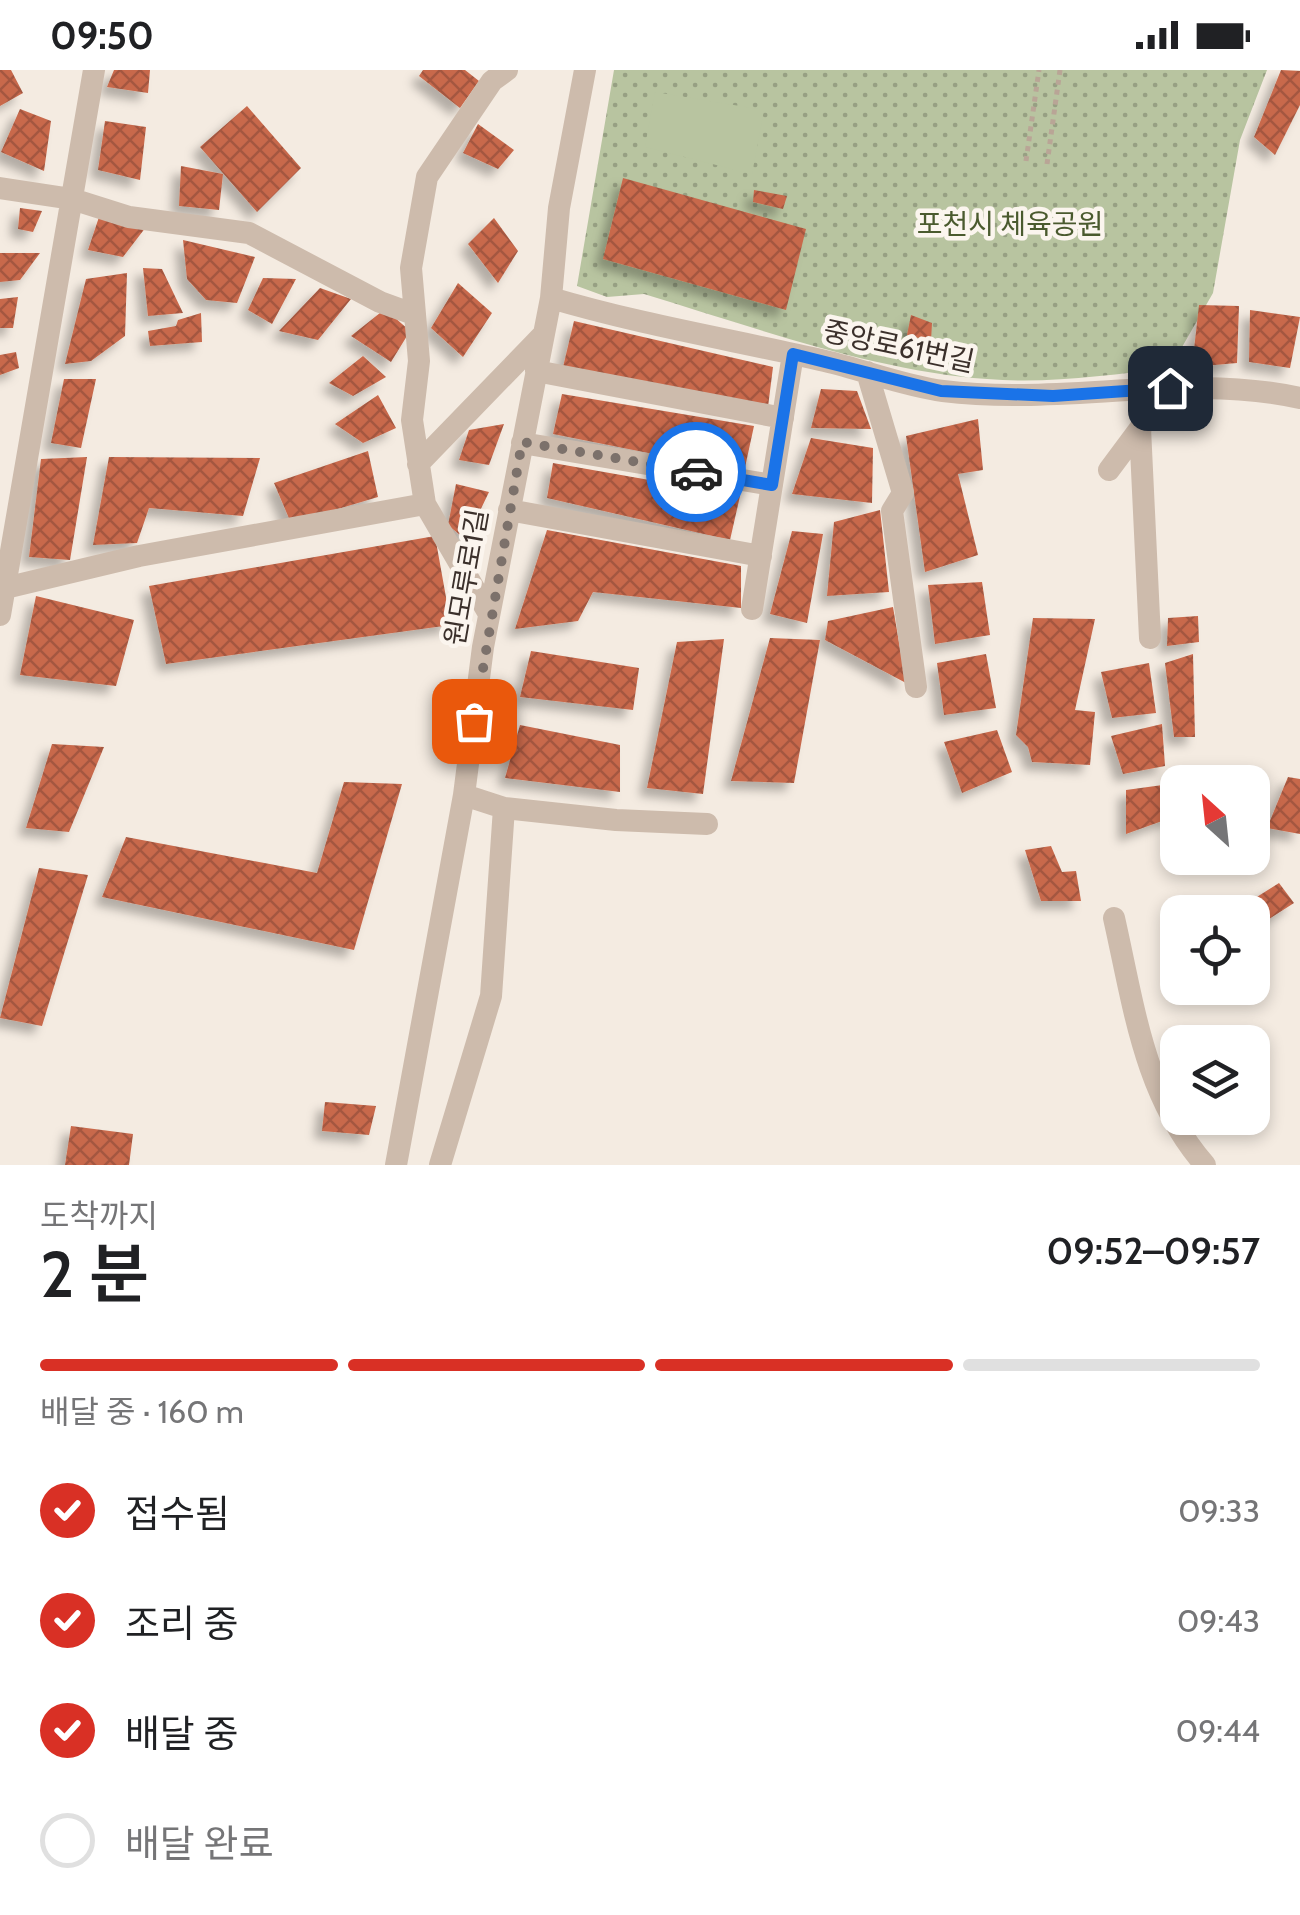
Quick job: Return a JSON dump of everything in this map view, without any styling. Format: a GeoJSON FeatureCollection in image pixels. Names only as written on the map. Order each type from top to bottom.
{"type":"FeatureCollection","features":[{"type":"Feature","properties":{"kind":"street"},"geometry":{"type":"LineString","coordinates":[[0,615],[94,70]]}},
{"type":"Feature","properties":{"kind":"street"},"geometry":{"type":"LineString","coordinates":[[489,614],[425,504],[412,420],[419,361],[411,268],[427,177],[492,81],[507,70]]}},
{"type":"Feature","properties":{"kind":"street","name":"원모루로1길"},"geometry":{"type":"LineString","coordinates":[[396,1165],[464,795],[489,614],[551,298],[559,208],[585,70]]}},
{"type":"Feature","properties":{"kind":"street"},"geometry":{"type":"LineString","coordinates":[[0,188],[72,199],[129,217],[249,233],[380,302],[412,314]]}},
{"type":"Feature","properties":{"kind":"street","name":"중앙로61번길"},"geometry":{"type":"LineString","coordinates":[[551,298],[623,320],[793,354],[941,391],[1053,396],[1170,388],[1300,398]]}},
{"type":"Feature","properties":{"kind":"street"},"geometry":{"type":"LineString","coordinates":[[418,464],[544,335]]}},
{"type":"Feature","properties":{"kind":"street"},"geometry":{"type":"LineString","coordinates":[[752,609],[793,354]]}},
{"type":"Feature","properties":{"kind":"street"},"geometry":{"type":"LineString","coordinates":[[536,371],[782,418]]}},
{"type":"Feature","properties":{"kind":"street"},"geometry":{"type":"LineString","coordinates":[[868,372],[903,492],[892,511],[916,687]]}},
{"type":"Feature","properties":{"kind":"street"},"geometry":{"type":"LineString","coordinates":[[1109,470],[1170,388]]}},
{"type":"Feature","properties":{"kind":"street"},"geometry":{"type":"LineString","coordinates":[[1140,428],[1150,638]]}},
{"type":"Feature","properties":{"kind":"street"},"geometry":{"type":"LineString","coordinates":[[522,442],[772,485]]}},
{"type":"Feature","properties":{"kind":"street"},"geometry":{"type":"LineString","coordinates":[[4,588],[139,556],[425,504]]}},
{"type":"Feature","properties":{"kind":"street"},"geometry":{"type":"LineString","coordinates":[[509,510],[761,556]]}},
{"type":"Feature","properties":{"kind":"street"},"geometry":{"type":"LineString","coordinates":[[464,795],[504,808],[616,820],[707,824]]}},
{"type":"Feature","properties":{"kind":"street"},"geometry":{"type":"LineString","coordinates":[[440,1165],[491,996],[504,808]]}},
{"type":"Feature","properties":{"kind":"street"},"geometry":{"type":"LineString","coordinates":[[1114,918],[1152,1082],[1183,1140],[1205,1165]]}},
{"type":"Feature","properties":{"kind":"path"},"geometry":{"type":"LineString","coordinates":[[1026,161],[1038,70]]}},
{"type":"Feature","properties":{"kind":"path"},"geometry":{"type":"LineString","coordinates":[[1046,164],[1060,70]]}},
{"type":"Feature","properties":{"kind":"green space","name":"포천시 체육공원"},"geometry":{"type":"Polygon","coordinates":[[[614,70],[1267,70],[1240,140],[1213,293],[1170,368],[1033,380],[987,379],[901,367],[814,346],[644,294],[607,297],[577,286],[614,70]]]}},
{"type":"Feature","properties":{"kind":"green space"},"geometry":{"type":"Polygon","coordinates":[[[655,92],[764,110],[752,174],[645,147],[655,92]]]}},
{"type":"Feature","properties":{"kind":"building"},"geometry":{"type":"Polygon","coordinates":[[[0,70],[11,70],[23,93],[0,106],[0,70]]]}},
{"type":"Feature","properties":{"kind":"building"},"geometry":{"type":"Polygon","coordinates":[[[114,70],[150,70],[148,93],[107,87],[114,70]]]}},
{"type":"Feature","properties":{"kind":"building"},"geometry":{"type":"Polygon","coordinates":[[[423,70],[465,70],[479,81],[460,108],[419,76],[423,70]]]}},
{"type":"Feature","properties":{"kind":"building"},"geometry":{"type":"Polygon","coordinates":[[[1281,70],[1300,71],[1300,105],[1275,155],[1254,137],[1281,70]]]}},
{"type":"Feature","properties":{"kind":"building"},"geometry":{"type":"Polygon","coordinates":[[[247,106],[301,168],[257,212],[200,147],[247,106]]]}},
{"type":"Feature","properties":{"kind":"building"},"geometry":{"type":"Polygon","coordinates":[[[20,109],[51,121],[44,171],[1,152],[20,109]]]}},
{"type":"Feature","properties":{"kind":"building"},"geometry":{"type":"Polygon","coordinates":[[[105,121],[146,127],[140,180],[98,170],[105,121]]]}},
{"type":"Feature","properties":{"kind":"building"},"geometry":{"type":"Polygon","coordinates":[[[478,124],[514,150],[498,169],[463,153],[478,124]]]}},
{"type":"Feature","properties":{"kind":"building"},"geometry":{"type":"Polygon","coordinates":[[[181,166],[223,174],[219,210],[179,206],[181,166]]]}},
{"type":"Feature","properties":{"kind":"building"},"geometry":{"type":"Polygon","coordinates":[[[623,178],[806,229],[786,310],[603,259],[623,178]]]}},
{"type":"Feature","properties":{"kind":"building"},"geometry":{"type":"Polygon","coordinates":[[[754,190],[787,196],[783,209],[753,202],[754,190]]]}},
{"type":"Feature","properties":{"kind":"building"},"geometry":{"type":"Polygon","coordinates":[[[20,208],[42,211],[33,232],[18,229],[20,208]]]}},
{"type":"Feature","properties":{"kind":"building"},"geometry":{"type":"Polygon","coordinates":[[[99,217],[146,227],[123,257],[88,250],[99,217]]]}},
{"type":"Feature","properties":{"kind":"building"},"geometry":{"type":"Polygon","coordinates":[[[494,218],[518,251],[498,283],[468,244],[494,218]]]}},
{"type":"Feature","properties":{"kind":"building"},"geometry":{"type":"Polygon","coordinates":[[[183,240],[255,257],[237,303],[206,300],[187,279],[183,240]]]}},
{"type":"Feature","properties":{"kind":"building"},"geometry":{"type":"Polygon","coordinates":[[[0,253],[40,253],[20,280],[0,282],[0,253]]]}},
{"type":"Feature","properties":{"kind":"building"},"geometry":{"type":"Polygon","coordinates":[[[143,268],[162,269],[183,313],[148,316],[143,268]]]}},
{"type":"Feature","properties":{"kind":"building"},"geometry":{"type":"Polygon","coordinates":[[[127,273],[125,336],[91,361],[65,364],[86,279],[127,273]]]}},
{"type":"Feature","properties":{"kind":"building"},"geometry":{"type":"Polygon","coordinates":[[[263,278],[296,279],[272,324],[248,310],[263,278]]]}},
{"type":"Feature","properties":{"kind":"building"},"geometry":{"type":"Polygon","coordinates":[[[458,283],[492,313],[463,357],[431,328],[458,283]]]}},
{"type":"Feature","properties":{"kind":"building"},"geometry":{"type":"Polygon","coordinates":[[[320,288],[351,299],[318,340],[279,331],[320,288]]]}},
{"type":"Feature","properties":{"kind":"building"},"geometry":{"type":"Polygon","coordinates":[[[18,297],[13,328],[0,328],[0,299],[18,297]]]}},
{"type":"Feature","properties":{"kind":"building"},"geometry":{"type":"Polygon","coordinates":[[[1199,305],[1239,306],[1237,363],[1192,367],[1199,305]]]}},
{"type":"Feature","properties":{"kind":"building"},"geometry":{"type":"Polygon","coordinates":[[[385,309],[410,331],[391,362],[351,336],[385,309]]]}},
{"type":"Feature","properties":{"kind":"building"},"geometry":{"type":"Polygon","coordinates":[[[1250,310],[1300,317],[1290,368],[1249,362],[1250,310]]]}},
{"type":"Feature","properties":{"kind":"building"},"geometry":{"type":"Polygon","coordinates":[[[201,313],[202,342],[150,346],[148,331],[176,326],[178,320],[201,313]]]}},
{"type":"Feature","properties":{"kind":"building"},"geometry":{"type":"Polygon","coordinates":[[[911,315],[932,323],[931,341],[907,335],[911,315]]]}},
{"type":"Feature","properties":{"kind":"building"},"geometry":{"type":"Polygon","coordinates":[[[574,321],[773,367],[768,407],[563,367],[574,321]]]}},
{"type":"Feature","properties":{"kind":"building"},"geometry":{"type":"Polygon","coordinates":[[[16,352],[19,368],[0,375],[0,355],[16,352]]]}},
{"type":"Feature","properties":{"kind":"building"},"geometry":{"type":"Polygon","coordinates":[[[363,356],[386,377],[353,396],[329,383],[363,356]]]}},
{"type":"Feature","properties":{"kind":"building"},"geometry":{"type":"Polygon","coordinates":[[[64,379],[96,379],[81,448],[51,443],[64,379]]]}},
{"type":"Feature","properties":{"kind":"building"},"geometry":{"type":"Polygon","coordinates":[[[821,389],[857,391],[871,429],[811,428],[821,389]]]}},
{"type":"Feature","properties":{"kind":"building"},"geometry":{"type":"Polygon","coordinates":[[[562,394],[754,426],[744,472],[553,434],[562,394]]]}},
{"type":"Feature","properties":{"kind":"building"},"geometry":{"type":"Polygon","coordinates":[[[378,395],[396,428],[363,443],[335,424],[378,395]]]}},
{"type":"Feature","properties":{"kind":"building"},"geometry":{"type":"Polygon","coordinates":[[[978,419],[983,470],[958,474],[978,555],[925,572],[906,436],[978,419]]]}},
{"type":"Feature","properties":{"kind":"building"},"geometry":{"type":"Polygon","coordinates":[[[504,424],[489,465],[459,460],[469,430],[504,424]]]}},
{"type":"Feature","properties":{"kind":"building"},"geometry":{"type":"Polygon","coordinates":[[[811,438],[873,448],[872,503],[792,494],[811,438]]]}},
{"type":"Feature","properties":{"kind":"building"},"geometry":{"type":"Polygon","coordinates":[[[368,451],[378,497],[291,523],[274,483],[368,451]]]}},
{"type":"Feature","properties":{"kind":"building"},"geometry":{"type":"Polygon","coordinates":[[[87,457],[70,560],[29,557],[41,459],[87,457]]]}},
{"type":"Feature","properties":{"kind":"building"},"geometry":{"type":"Polygon","coordinates":[[[109,457],[260,458],[243,516],[149,508],[137,543],[93,545],[109,457]]]}},
{"type":"Feature","properties":{"kind":"building"},"geometry":{"type":"Polygon","coordinates":[[[553,463],[740,496],[730,540],[547,498],[553,463]]]}},
{"type":"Feature","properties":{"kind":"building"},"geometry":{"type":"Polygon","coordinates":[[[456,484],[489,492],[466,540],[448,525],[456,484]]]}},
{"type":"Feature","properties":{"kind":"building"},"geometry":{"type":"Polygon","coordinates":[[[880,510],[889,592],[827,596],[834,522],[880,510]]]}},
{"type":"Feature","properties":{"kind":"building"},"geometry":{"type":"Polygon","coordinates":[[[547,530],[741,566],[741,608],[593,592],[578,621],[515,629],[547,530]]]}},
{"type":"Feature","properties":{"kind":"building"},"geometry":{"type":"Polygon","coordinates":[[[792,531],[823,534],[807,623],[770,614],[792,531]]]}},
{"type":"Feature","properties":{"kind":"building"},"geometry":{"type":"Polygon","coordinates":[[[435,536],[451,625],[166,664],[149,586],[435,536]]]}},
{"type":"Feature","properties":{"kind":"building"},"geometry":{"type":"Polygon","coordinates":[[[982,582],[990,635],[935,644],[928,585],[982,582]]]}},
{"type":"Feature","properties":{"kind":"building"},"geometry":{"type":"Polygon","coordinates":[[[36,596],[134,620],[116,686],[20,675],[36,596]]]}},
{"type":"Feature","properties":{"kind":"building"},"geometry":{"type":"Polygon","coordinates":[[[893,607],[906,683],[825,640],[828,621],[893,607]]]}},
{"type":"Feature","properties":{"kind":"building"},"geometry":{"type":"Polygon","coordinates":[[[1198,616],[1199,642],[1167,646],[1168,618],[1198,616]]]}},
{"type":"Feature","properties":{"kind":"building"},"geometry":{"type":"Polygon","coordinates":[[[1033,618],[1095,619],[1075,710],[1095,712],[1090,765],[1032,762],[1028,747],[1016,735],[1033,618]]]}},
{"type":"Feature","properties":{"kind":"building"},"geometry":{"type":"Polygon","coordinates":[[[770,638],[820,640],[794,783],[731,781],[770,638]]]}},
{"type":"Feature","properties":{"kind":"building"},"geometry":{"type":"Polygon","coordinates":[[[724,639],[703,794],[647,788],[677,642],[724,639]]]}},
{"type":"Feature","properties":{"kind":"building"},"geometry":{"type":"Polygon","coordinates":[[[531,651],[639,668],[633,710],[520,697],[531,651]]]}},
{"type":"Feature","properties":{"kind":"building"},"geometry":{"type":"Polygon","coordinates":[[[986,654],[996,708],[944,715],[937,663],[986,654]]]}},
{"type":"Feature","properties":{"kind":"building"},"geometry":{"type":"Polygon","coordinates":[[[1193,654],[1195,737],[1174,737],[1165,663],[1193,654]]]}},
{"type":"Feature","properties":{"kind":"building"},"geometry":{"type":"Polygon","coordinates":[[[1149,663],[1156,713],[1112,718],[1101,672],[1149,663]]]}},
{"type":"Feature","properties":{"kind":"building"},"geometry":{"type":"Polygon","coordinates":[[[1162,724],[1165,765],[1123,774],[1111,736],[1162,724]]]}},
{"type":"Feature","properties":{"kind":"building"},"geometry":{"type":"Polygon","coordinates":[[[520,725],[620,745],[620,792],[505,778],[520,725]]]}},
{"type":"Feature","properties":{"kind":"building"},"geometry":{"type":"Polygon","coordinates":[[[997,730],[1012,772],[962,793],[944,742],[997,730]]]}},
{"type":"Feature","properties":{"kind":"building"},"geometry":{"type":"Polygon","coordinates":[[[52,744],[104,747],[69,832],[26,828],[52,744]]]}},
{"type":"Feature","properties":{"kind":"building"},"geometry":{"type":"Polygon","coordinates":[[[1288,777],[1300,779],[1300,834],[1270,829],[1288,777]]]}},
{"type":"Feature","properties":{"kind":"building"},"geometry":{"type":"Polygon","coordinates":[[[344,782],[402,784],[354,950],[102,897],[126,837],[317,873],[344,782]]]}},
{"type":"Feature","properties":{"kind":"building"},"geometry":{"type":"Polygon","coordinates":[[[1160,785],[1160,822],[1126,834],[1126,790],[1160,785]]]}},
{"type":"Feature","properties":{"kind":"building"},"geometry":{"type":"Polygon","coordinates":[[[1051,846],[1062,872],[1076,871],[1081,901],[1041,901],[1025,850],[1051,846]]]}},
{"type":"Feature","properties":{"kind":"building"},"geometry":{"type":"Polygon","coordinates":[[[39,868],[88,875],[42,1026],[0,1018],[39,868]]]}},
{"type":"Feature","properties":{"kind":"building"},"geometry":{"type":"Polygon","coordinates":[[[1279,883],[1294,903],[1270,918],[1270,895],[1260,895],[1279,883]]]}},
{"type":"Feature","properties":{"kind":"building"},"geometry":{"type":"Polygon","coordinates":[[[325,1102],[376,1106],[369,1135],[322,1131],[325,1102]]]}},
{"type":"Feature","properties":{"kind":"building"},"geometry":{"type":"Polygon","coordinates":[[[71,1126],[133,1134],[129,1165],[65,1165],[71,1126]]]}},
{"type":"Feature","properties":{"kind":"way so far"},"geometry":{"type":"LineString","coordinates":[[474,721],[483,648],[522,442],[696,472]]}},
{"type":"Feature","properties":{"kind":"route"},"geometry":{"type":"LineString","coordinates":[[696,472],[772,485],[793,354],[941,391],[1053,396],[1170,388]]}}]}
